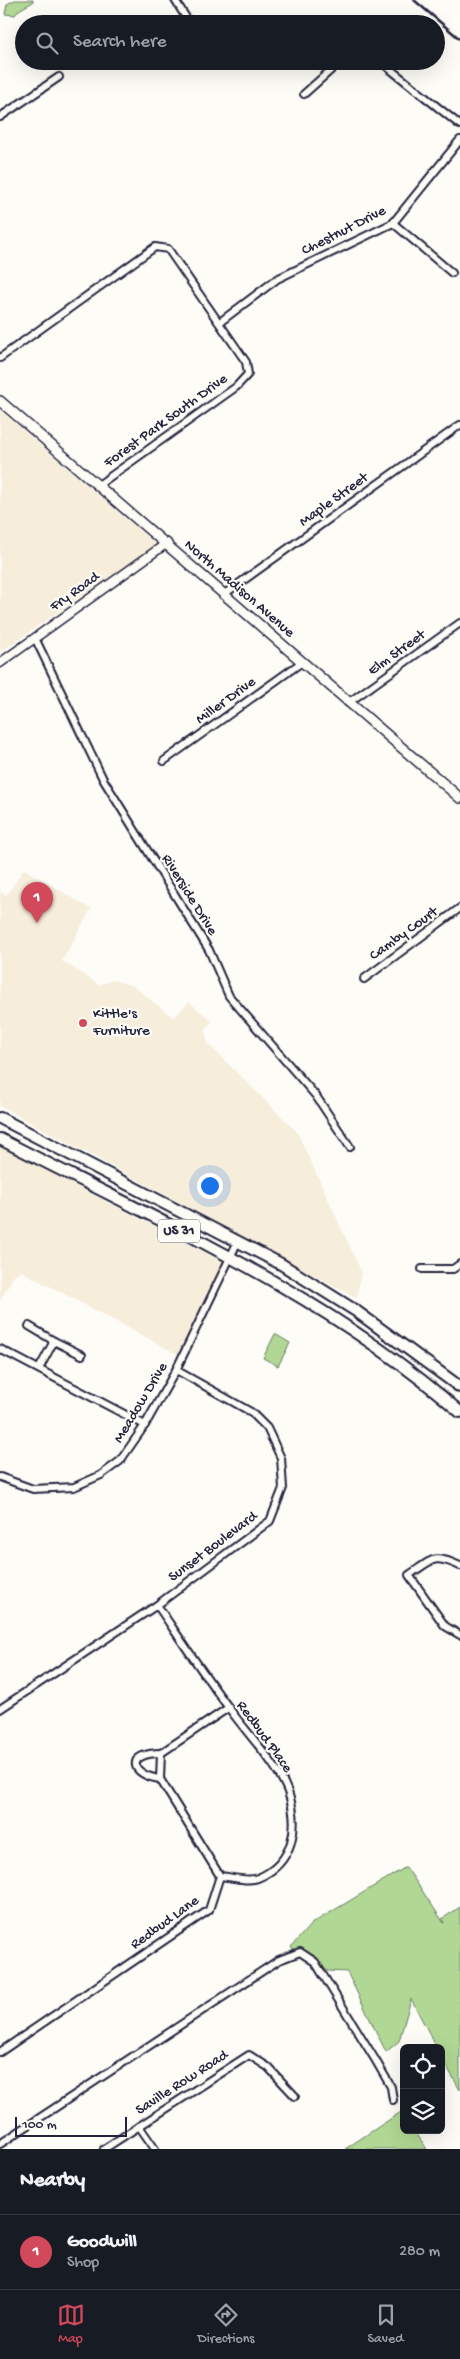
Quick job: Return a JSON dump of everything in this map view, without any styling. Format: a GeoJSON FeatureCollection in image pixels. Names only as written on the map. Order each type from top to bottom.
{"type":"FeatureCollection","features":[{"type":"Feature","properties":{"kind":"main road","name":"North Madison Avenue"},"geometry":{"type":"LineString","coordinates":[[0,401],[97,486],[167,543],[223,595],[460,798]]}},
{"type":"Feature","properties":{"kind":"main road","name":"US 31"},"geometry":{"type":"LineString","coordinates":[[0,1118],[281,1264],[356,1311],[460,1387]]}},
{"type":"Feature","properties":{"kind":"main road","name":"US 31"},"geometry":{"type":"LineString","coordinates":[[0,1139],[266,1278],[352,1332],[460,1412]]}},
{"type":"Feature","properties":{"kind":"street"},"geometry":{"type":"LineString","coordinates":[[175,0],[184,15]]}},
{"type":"Feature","properties":{"kind":"street"},"geometry":{"type":"LineString","coordinates":[[304,94],[331,70]]}},
{"type":"Feature","properties":{"kind":"street"},"geometry":{"type":"LineString","coordinates":[[391,70],[460,125]]}},
{"type":"Feature","properties":{"kind":"street"},"geometry":{"type":"LineString","coordinates":[[0,117],[59,76]]}},
{"type":"Feature","properties":{"kind":"street","name":"Chestnut Drive"},"geometry":{"type":"LineString","coordinates":[[220,322],[277,279],[392,223],[460,140]]}},
{"type":"Feature","properties":{"kind":"street"},"geometry":{"type":"LineString","coordinates":[[392,223],[452,273]]}},
{"type":"Feature","properties":{"kind":"street"},"geometry":{"type":"LineString","coordinates":[[0,358],[155,247],[162,246],[168,249],[220,322]]}},
{"type":"Feature","properties":{"kind":"street","name":"Forest Park South Drive"},"geometry":{"type":"LineString","coordinates":[[97,486],[225,395],[248,374],[246,362],[220,322]]}},
{"type":"Feature","properties":{"kind":"street","name":"Maple Street"},"geometry":{"type":"LineString","coordinates":[[223,595],[460,425]]}},
{"type":"Feature","properties":{"kind":"street","name":"Fry Road"},"geometry":{"type":"LineString","coordinates":[[1,662],[167,543]]}},
{"type":"Feature","properties":{"kind":"street","name":"Elm Street"},"geometry":{"type":"LineString","coordinates":[[348,703],[460,623]]}},
{"type":"Feature","properties":{"kind":"street","name":"Riverside Drive"},"geometry":{"type":"LineString","coordinates":[[35,638],[103,779],[209,950],[229,996],[316,1096],[350,1147]]}},
{"type":"Feature","properties":{"kind":"street","name":"Miller Drive"},"geometry":{"type":"LineString","coordinates":[[164,761],[302,662]]}},
{"type":"Feature","properties":{"kind":"street","name":"Camby Court"},"geometry":{"type":"LineString","coordinates":[[364,979],[460,908]]}},
{"type":"Feature","properties":{"kind":"street","name":"Meadow Drive"},"geometry":{"type":"LineString","coordinates":[[0,1478],[33,1489],[74,1487],[100,1475],[120,1461],[145,1425],[176,1370],[238,1241]]}},
{"type":"Feature","properties":{"kind":"street"},"geometry":{"type":"LineString","coordinates":[[422,1269],[453,1269],[460,1264]]}},
{"type":"Feature","properties":{"kind":"street"},"geometry":{"type":"LineString","coordinates":[[29,1326],[82,1355]]}},
{"type":"Feature","properties":{"kind":"street"},"geometry":{"type":"LineString","coordinates":[[39,1370],[54,1340]]}},
{"type":"Feature","properties":{"kind":"street"},"geometry":{"type":"LineString","coordinates":[[0,1350],[145,1425]]}},
{"type":"Feature","properties":{"kind":"street","name":"Sunset Boulevard"},"geometry":{"type":"LineString","coordinates":[[0,1709],[157,1605],[270,1521],[283,1488],[281,1458],[267,1428],[251,1412],[176,1370]]}},
{"type":"Feature","properties":{"kind":"street"},"geometry":{"type":"LineString","coordinates":[[460,1566],[440,1558],[434,1559],[409,1575],[445,1626],[460,1635]]}},
{"type":"Feature","properties":{"kind":"street","name":"Redbud Place"},"geometry":{"type":"LineString","coordinates":[[157,1605],[228,1708],[268,1759],[288,1791],[294,1818],[293,1843],[281,1862],[256,1879],[220,1876]]}},
{"type":"Feature","properties":{"kind":"street"},"geometry":{"type":"LineString","coordinates":[[160,1779],[146,1777],[138,1770],[137,1758],[141,1755],[161,1753],[228,1708]]}},
{"type":"Feature","properties":{"kind":"street"},"geometry":{"type":"LineString","coordinates":[[161,1753],[160,1779],[220,1876]]}},
{"type":"Feature","properties":{"kind":"street","name":"Redbud Lane"},"geometry":{"type":"LineString","coordinates":[[0,2052],[209,1910],[220,1876]]}},
{"type":"Feature","properties":{"kind":"street"},"geometry":{"type":"LineString","coordinates":[[0,2144],[279,1960],[300,1952],[315,1962],[376,2061],[391,2088],[393,2100]]}},
{"type":"Feature","properties":{"kind":"street","name":"Saville Row Road"},"geometry":{"type":"LineString","coordinates":[[104,2149],[249,2055],[268,2067],[295,2096]]}},
{"type":"Feature","properties":{"kind":"street"},"geometry":{"type":"LineString","coordinates":[[139,2126],[155,2149]]}},
{"type":"Feature","properties":{"kind":"shaded area"},"geometry":{"type":"Polygon","coordinates":[[[0,410],[156,545],[0,652],[0,410]]]}},
{"type":"Feature","properties":{"kind":"shaded area"},"geometry":{"type":"Polygon","coordinates":[[[24,869],[91,909],[62,961],[99,985],[113,980],[133,986],[174,1018],[189,1002],[212,1021],[206,1029],[207,1043],[297,1132],[361,1271],[357,1298],[0,1106],[0,892],[6,895],[24,869]]]}},
{"type":"Feature","properties":{"kind":"shaded area"},"geometry":{"type":"Polygon","coordinates":[[[0,1147],[224,1262],[181,1356],[21,1271],[14,1275],[0,1301],[0,1147]]]}},
{"type":"Feature","properties":{"kind":"green space"},"geometry":{"type":"Polygon","coordinates":[[[15,0],[33,0],[33,2],[19,10],[15,15],[5,14],[7,4],[15,0]]]}},
{"type":"Feature","properties":{"kind":"green space"},"geometry":{"type":"Polygon","coordinates":[[[275,1334],[290,1343],[278,1366],[263,1358],[275,1334]]]}},
{"type":"Feature","properties":{"kind":"green space"},"geometry":{"type":"Polygon","coordinates":[[[406,1867],[444,1923],[442,1919],[460,1907],[460,2090],[445,2063],[445,2044],[435,2044],[411,1999],[399,2041],[386,2052],[347,1972],[328,1971],[291,1947],[311,1924],[406,1867]]]}},
{"type":"Feature","properties":{"kind":"green space"},"geometry":{"type":"Polygon","coordinates":[[[400,2113],[400,2134],[417,2134],[427,2149],[345,2149],[400,2113]]]}},
{"type":"Feature","properties":{"kind":"railway"},"geometry":{"type":"LineString","coordinates":[[414,0],[432,15]]}},
{"type":"Feature","properties":{"kind":"railway"},"geometry":{"type":"LineString","coordinates":[[445,26],[460,39]]}},
{"type":"Feature","properties":{"kind":"place","name":"Goodwill"},"geometry":{"type":"Point","coordinates":[37,923]}},
{"type":"Feature","properties":{"kind":"place","name":"Kittle's Furniture"},"geometry":{"type":"Point","coordinates":[83,1023]}}]}
